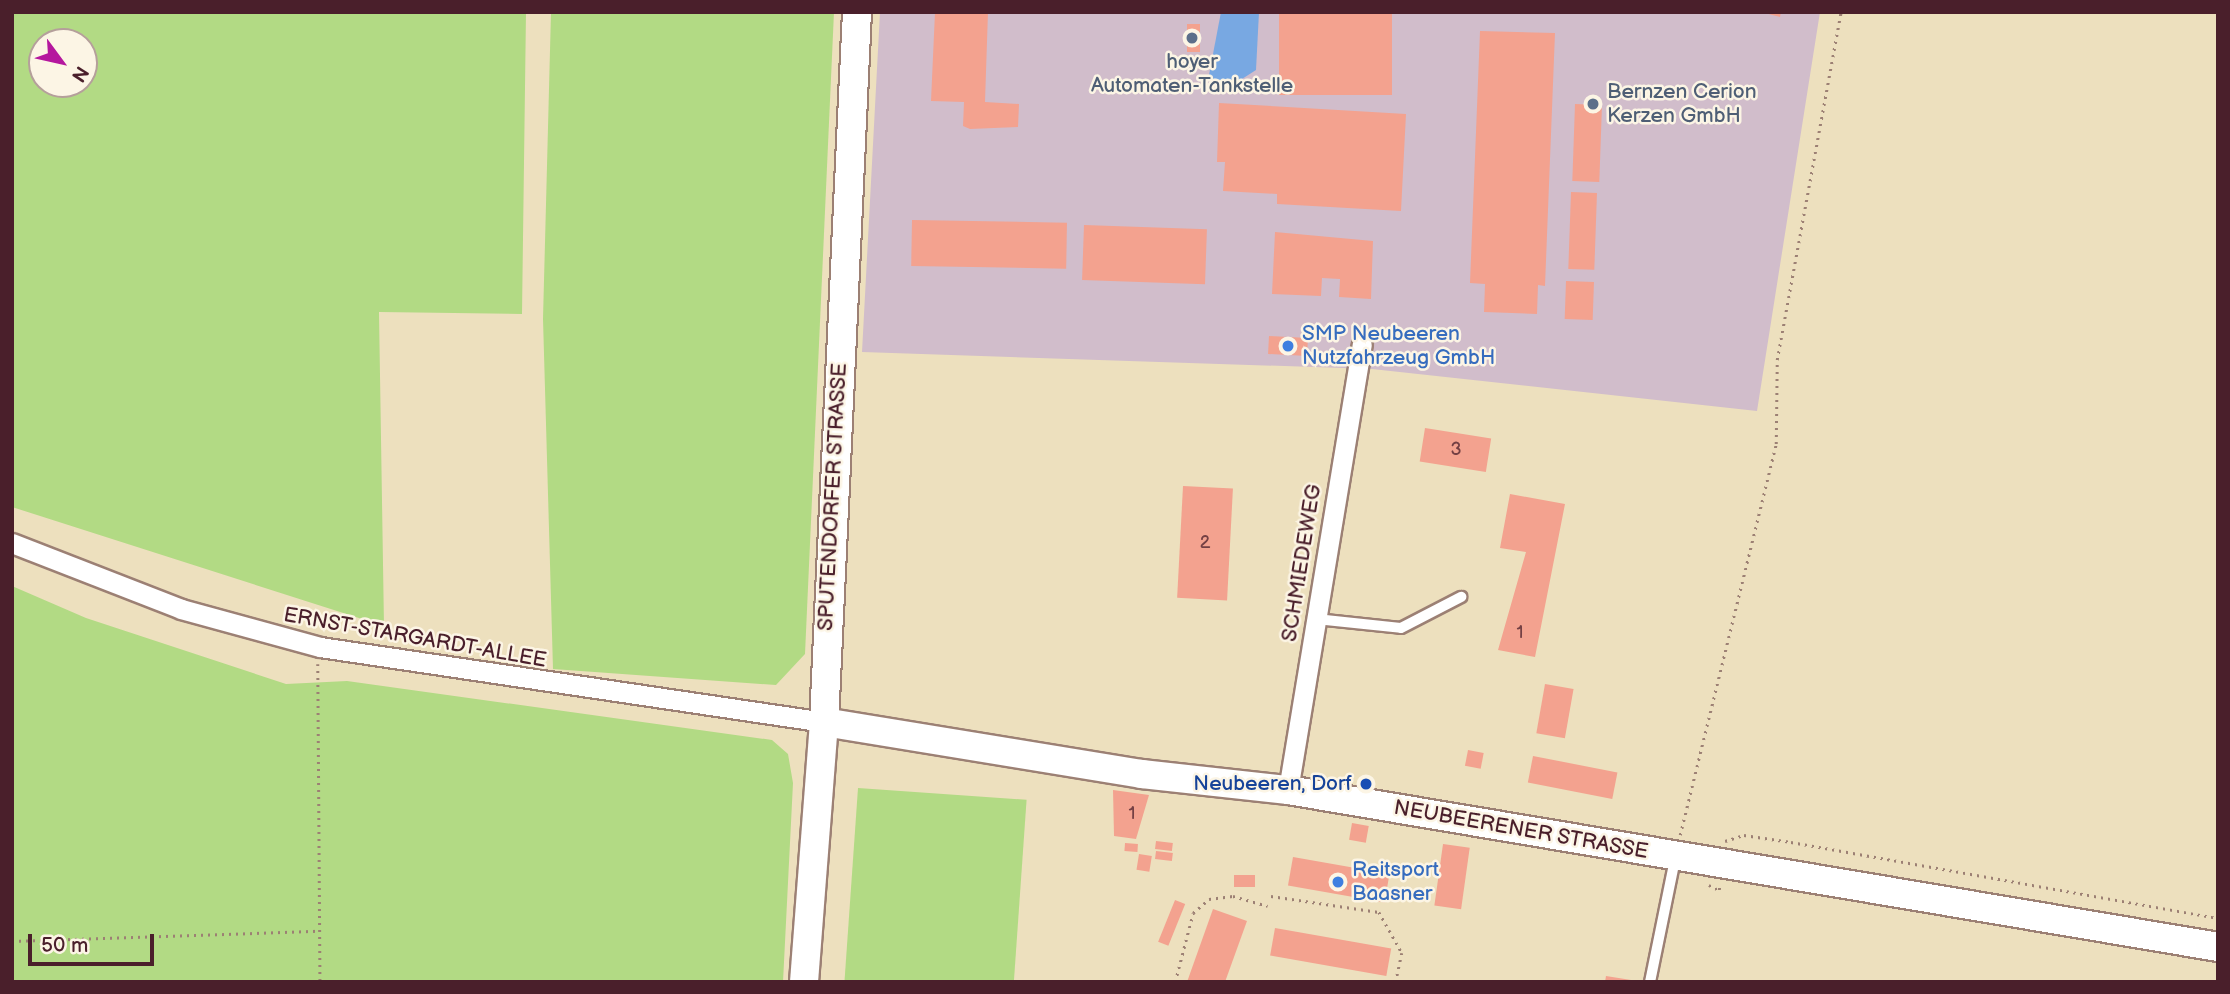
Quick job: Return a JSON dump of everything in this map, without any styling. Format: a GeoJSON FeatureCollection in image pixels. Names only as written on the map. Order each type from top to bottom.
{"type":"FeatureCollection","features":[{"type":"Feature","properties":{"kind":"main road","name":"SPUTENDORFER STRASSE"},"geometry":{"type":"LineString","coordinates":[[804,982],[824,722],[858,12]]}},
{"type":"Feature","properties":{"kind":"main road","name":"NEUBEERENER STRASSE"},"geometry":{"type":"LineString","coordinates":[[824,722],[1142,774],[1288,790],[2218,947]]}},
{"type":"Feature","properties":{"kind":"street","name":"SCHMIEDEWEG"},"geometry":{"type":"LineString","coordinates":[[1288,790],[1362,344]]}},
{"type":"Feature","properties":{"kind":"street","name":"ERNST-STARGARDT-ALLEE"},"geometry":{"type":"LineString","coordinates":[[12,543],[181,609],[320,647],[824,722]]}},
{"type":"Feature","properties":{"kind":"lane"},"geometry":{"type":"LineString","coordinates":[[1316,620],[1401,628],[1461,597]]}},
{"type":"Feature","properties":{"kind":"lane"},"geometry":{"type":"LineString","coordinates":[[1650,982],[1675,857]]}},
{"type":"Feature","properties":{"kind":"path"},"geometry":{"type":"LineString","coordinates":[[1675,857],[1776,444],[1777,360],[1842,12]]}},
{"type":"Feature","properties":{"kind":"path"},"geometry":{"type":"LineString","coordinates":[[320,647],[320,982]]}},
{"type":"Feature","properties":{"kind":"path"},"geometry":{"type":"LineString","coordinates":[[1729,840],[1791,842],[2218,918]]}},
{"type":"Feature","properties":{"kind":"path"},"geometry":{"type":"LineString","coordinates":[[1271,896],[1379,912],[1402,953],[1396,982]]}},
{"type":"Feature","properties":{"kind":"path"},"geometry":{"type":"LineString","coordinates":[[1175,982],[1194,913],[1209,899],[1233,897],[1268,906]]}},
{"type":"Feature","properties":{"kind":"path"},"geometry":{"type":"LineString","coordinates":[[12,941],[319,931]]}},
{"type":"Feature","properties":{"kind":"shaded area"},"geometry":{"type":"Polygon","coordinates":[[[880,12],[1820,12],[1757,411],[1372,369],[862,352],[880,12]]]}},
{"type":"Feature","properties":{"kind":"green space"},"geometry":{"type":"Polygon","coordinates":[[[12,12],[526,12],[522,314],[379,312],[384,626],[12,507],[12,12]]]}},
{"type":"Feature","properties":{"kind":"green space"},"geometry":{"type":"Polygon","coordinates":[[[551,12],[834,12],[805,654],[776,685],[553,669],[543,319],[551,12]]]}},
{"type":"Feature","properties":{"kind":"green space"},"geometry":{"type":"Polygon","coordinates":[[[12,586],[86,618],[286,684],[347,681],[772,740],[788,754],[793,783],[783,982],[12,982],[12,586]]]}},
{"type":"Feature","properties":{"kind":"green space"},"geometry":{"type":"Polygon","coordinates":[[[858,788],[1027,800],[1014,982],[844,982],[858,788]]]}},
{"type":"Feature","properties":{"kind":"water"},"geometry":{"type":"Polygon","coordinates":[[[1221,12],[1259,12],[1256,70],[1231,86],[1218,85],[1209,75],[1221,12]]]}},
{"type":"Feature","properties":{"kind":"building"},"geometry":{"type":"Polygon","coordinates":[[[935,12],[988,12],[985,102],[1019,104],[1018,127],[970,129],[963,126],[964,102],[931,101],[935,12]]]}},
{"type":"Feature","properties":{"kind":"building"},"geometry":{"type":"Polygon","coordinates":[[[1279,12],[1392,12],[1392,95],[1279,95],[1279,12]]]}},
{"type":"Feature","properties":{"kind":"building"},"geometry":{"type":"Polygon","coordinates":[[[1761,12],[1781,12],[1780,17],[1761,12]]]}},
{"type":"Feature","properties":{"kind":"building"},"geometry":{"type":"Polygon","coordinates":[[[1187,24],[1200,24],[1200,52],[1187,52],[1187,24]]]}},
{"type":"Feature","properties":{"kind":"building"},"geometry":{"type":"Polygon","coordinates":[[[1480,31],[1555,33],[1545,286],[1538,285],[1537,314],[1484,312],[1485,284],[1470,283],[1480,31]]]}},
{"type":"Feature","properties":{"kind":"building"},"geometry":{"type":"Polygon","coordinates":[[[1219,103],[1406,114],[1401,211],[1277,204],[1277,194],[1223,191],[1225,162],[1217,162],[1219,103]]]}},
{"type":"Feature","properties":{"kind":"building"},"geometry":{"type":"Polygon","coordinates":[[[1575,104],[1602,105],[1599,182],[1572,181],[1575,104]]]}},
{"type":"Feature","properties":{"kind":"building"},"geometry":{"type":"Polygon","coordinates":[[[1571,192],[1597,193],[1594,270],[1568,269],[1571,192]]]}},
{"type":"Feature","properties":{"kind":"building"},"geometry":{"type":"Polygon","coordinates":[[[912,220],[1067,223],[1066,269],[911,266],[912,220]]]}},
{"type":"Feature","properties":{"kind":"building"},"geometry":{"type":"Polygon","coordinates":[[[1084,225],[1207,229],[1205,284],[1082,280],[1084,225]]]}},
{"type":"Feature","properties":{"kind":"building"},"geometry":{"type":"Polygon","coordinates":[[[1275,232],[1373,241],[1371,299],[1339,297],[1340,279],[1322,278],[1321,296],[1272,294],[1275,232]]]}},
{"type":"Feature","properties":{"kind":"building"},"geometry":{"type":"Polygon","coordinates":[[[1566,281],[1594,282],[1593,320],[1565,319],[1566,281]]]}},
{"type":"Feature","properties":{"kind":"building","name":"SMP Neubeeren Nutzfahrzeug GmbH"},"geometry":{"type":"Polygon","coordinates":[[[1269,336],[1308,338],[1307,356],[1268,354],[1269,336]]]}},
{"type":"Feature","properties":{"kind":"building"},"geometry":{"type":"Polygon","coordinates":[[[1425,428],[1491,438],[1486,472],[1420,462],[1425,428]]]}},
{"type":"Feature","properties":{"kind":"building"},"geometry":{"type":"Polygon","coordinates":[[[1183,486],[1233,489],[1227,600],[1177,598],[1183,486]]]}},
{"type":"Feature","properties":{"kind":"building"},"geometry":{"type":"Polygon","coordinates":[[[1510,494],[1565,504],[1535,657],[1498,650],[1526,552],[1500,548],[1510,494]]]}},
{"type":"Feature","properties":{"kind":"building"},"geometry":{"type":"Polygon","coordinates":[[[1545,684],[1574,689],[1565,738],[1536,733],[1545,684]]]}},
{"type":"Feature","properties":{"kind":"building"},"geometry":{"type":"Polygon","coordinates":[[[1468,750],[1484,753],[1481,769],[1465,766],[1468,750]]]}},
{"type":"Feature","properties":{"kind":"building"},"geometry":{"type":"Polygon","coordinates":[[[1533,756],[1617,772],[1612,799],[1528,783],[1533,756]]]}},
{"type":"Feature","properties":{"kind":"building"},"geometry":{"type":"Polygon","coordinates":[[[1113,790],[1149,795],[1136,839],[1114,836],[1113,790]]]}},
{"type":"Feature","properties":{"kind":"building"},"geometry":{"type":"Polygon","coordinates":[[[1352,823],[1369,826],[1366,843],[1349,840],[1352,823]]]}},
{"type":"Feature","properties":{"kind":"building"},"geometry":{"type":"Polygon","coordinates":[[[1156,841],[1173,843],[1172,851],[1155,849],[1156,841]]]}},
{"type":"Feature","properties":{"kind":"building"},"geometry":{"type":"Polygon","coordinates":[[[1125,843],[1138,844],[1137,852],[1124,851],[1125,843]]]}},
{"type":"Feature","properties":{"kind":"building"},"geometry":{"type":"Polygon","coordinates":[[[1443,844],[1470,848],[1461,909],[1434,905],[1443,844]]]}},
{"type":"Feature","properties":{"kind":"building"},"geometry":{"type":"Polygon","coordinates":[[[1156,851],[1173,853],[1172,861],[1155,859],[1156,851]]]}},
{"type":"Feature","properties":{"kind":"building"},"geometry":{"type":"Polygon","coordinates":[[[1139,854],[1152,856],[1149,872],[1136,870],[1139,854]]]}},
{"type":"Feature","properties":{"kind":"building"},"geometry":{"type":"Polygon","coordinates":[[[1293,857],[1390,874],[1384,903],[1288,886],[1293,857]]]}},
{"type":"Feature","properties":{"kind":"building"},"geometry":{"type":"Polygon","coordinates":[[[1234,875],[1255,875],[1255,887],[1234,887],[1234,875]]]}},
{"type":"Feature","properties":{"kind":"building"},"geometry":{"type":"Polygon","coordinates":[[[1175,900],[1185,904],[1168,946],[1158,942],[1175,900]]]}},
{"type":"Feature","properties":{"kind":"building"},"geometry":{"type":"Polygon","coordinates":[[[1213,909],[1247,921],[1225,982],[1187,982],[1213,909]]]}},
{"type":"Feature","properties":{"kind":"building"},"geometry":{"type":"Polygon","coordinates":[[[1275,928],[1391,948],[1386,976],[1270,956],[1275,928]]]}},
{"type":"Feature","properties":{"kind":"building"},"geometry":{"type":"Polygon","coordinates":[[[1606,976],[1631,980],[1631,982],[1605,982],[1606,976]]]}},
{"type":"Feature","properties":{"kind":"place","name":"hoyer Automaten-Tankstelle"},"geometry":{"type":"Point","coordinates":[1192,38]}},
{"type":"Feature","properties":{"kind":"place","name":"Bernzen Cerion Kerzen GmbH"},"geometry":{"type":"Point","coordinates":[1593,104]}},
{"type":"Feature","properties":{"kind":"place","name":"SMP Neubeeren Nutzfahrzeug GmbH"},"geometry":{"type":"Point","coordinates":[1288,346]}},
{"type":"Feature","properties":{"kind":"place","name":"Neubeeren, Dorf"},"geometry":{"type":"Point","coordinates":[1366,784]}},
{"type":"Feature","properties":{"kind":"place","name":"Reitsport Baasner"},"geometry":{"type":"Point","coordinates":[1338,882]}}]}
